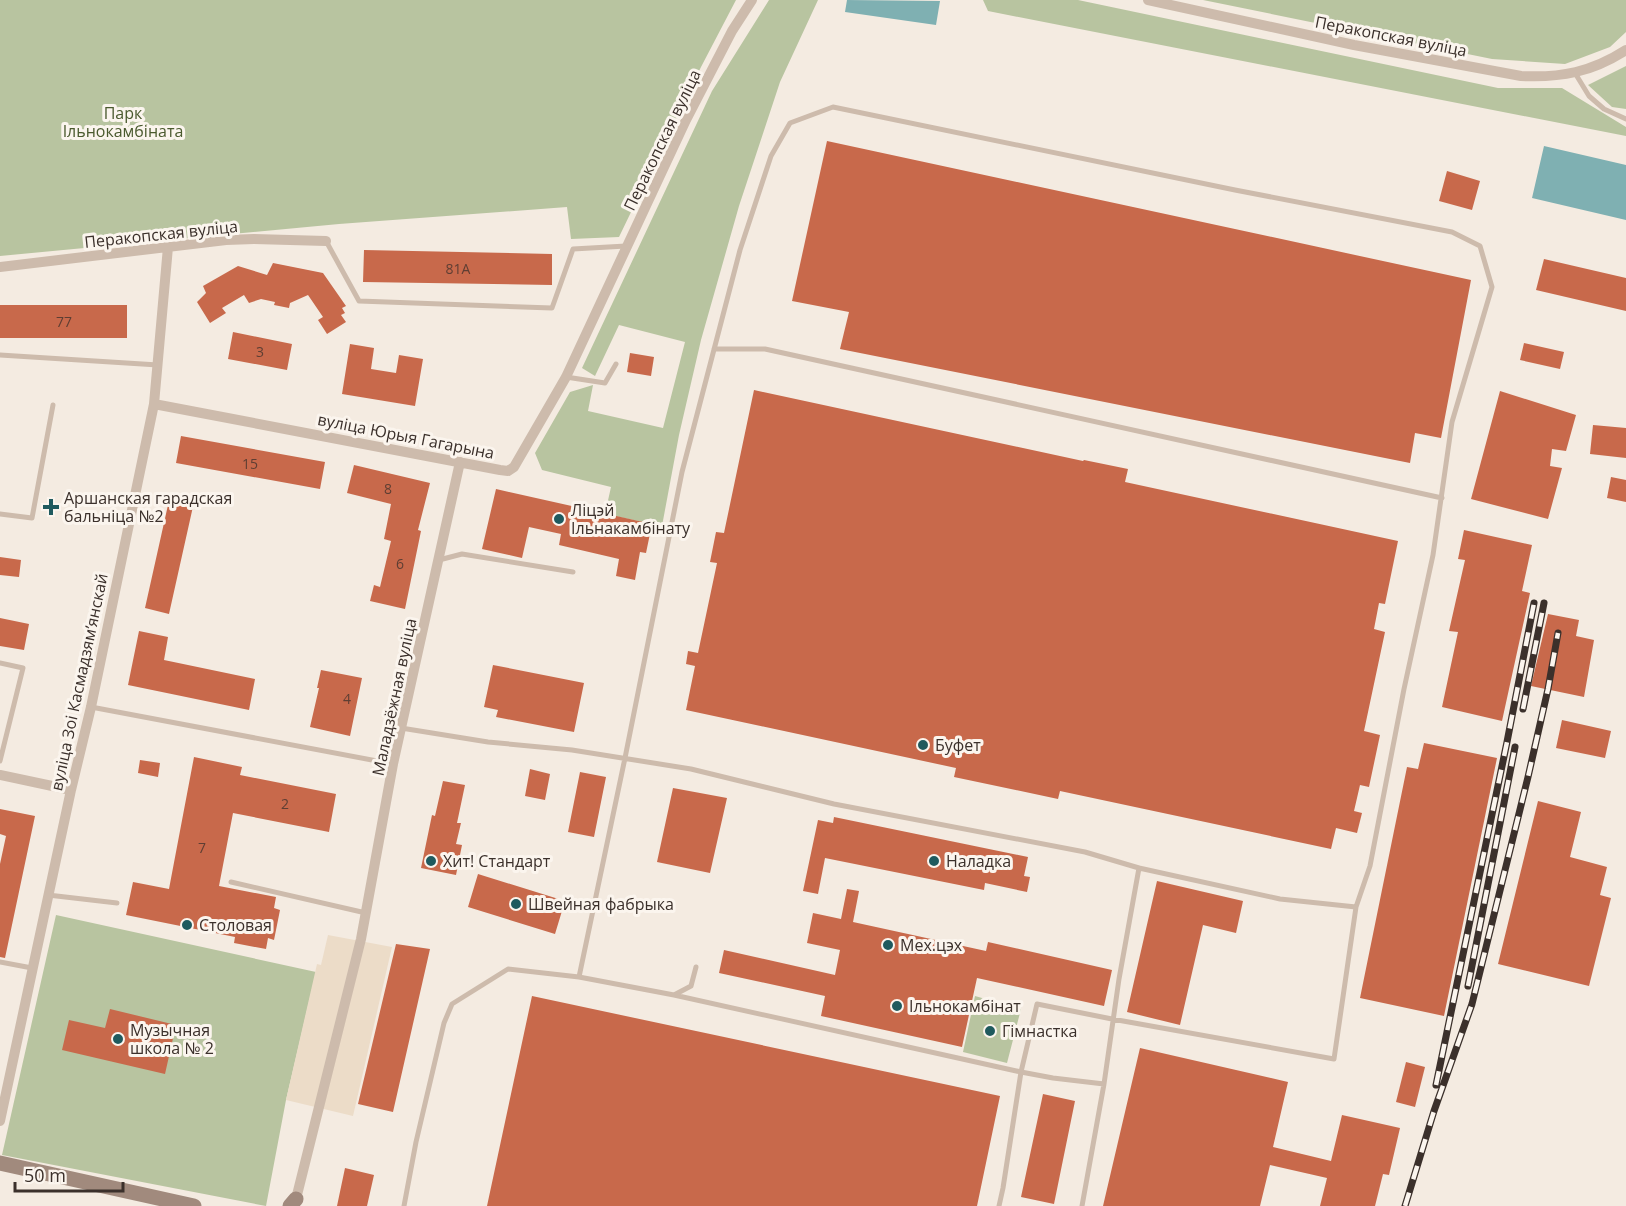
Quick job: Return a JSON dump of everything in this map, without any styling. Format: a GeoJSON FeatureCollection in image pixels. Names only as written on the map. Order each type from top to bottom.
{"type":"FeatureCollection","features":[{"type":"Feature","properties":{"kind":"street","name":"Перакопская вуліца"},"geometry":{"type":"LineString","coordinates":[[628,246],[686,120],[732,31],[752,0]]}},
{"type":"Feature","properties":{"kind":"street","name":"Перакопская вуліца"},"geometry":{"type":"LineString","coordinates":[[1148,0],[1354,45],[1521,76],[1546,77],[1575,74],[1608,62],[1626,50]]}},
{"type":"Feature","properties":{"kind":"street","name":"Перакопская вуліца"},"geometry":{"type":"LineString","coordinates":[[0,267],[226,240],[326,241]]}},
{"type":"Feature","properties":{"kind":"street","name":"вуліца Юрыя Гагарына"},"geometry":{"type":"LineString","coordinates":[[154,404],[508,471],[514,467],[566,377],[628,246]]}},
{"type":"Feature","properties":{"kind":"street","name":"вуліца Зоі Касмадзямʼянскай"},"geometry":{"type":"LineString","coordinates":[[0,1121],[91,707],[154,404],[168,247]]}},
{"type":"Feature","properties":{"kind":"street","name":"Маладзёжная вуліца"},"geometry":{"type":"LineString","coordinates":[[293,1202],[361,939],[393,764],[460,462]]}},
{"type":"Feature","properties":{"kind":"street"},"geometry":{"type":"LineString","coordinates":[[0,775],[71,790]]}},
{"type":"Feature","properties":{"kind":"street"},"geometry":{"type":"LineString","coordinates":[[0,1163],[194,1206]]}},
{"type":"Feature","properties":{"kind":"lane"},"geometry":{"type":"LineString","coordinates":[[1575,74],[1589,96],[1605,108],[1626,118]]}},
{"type":"Feature","properties":{"kind":"lane"},"geometry":{"type":"LineString","coordinates":[[579,977],[682,472],[740,250],[771,156],[790,123],[833,107],[1452,232],[1480,246],[1492,287],[1452,422],[1433,555],[1404,689],[1370,866],[1356,908],[1334,1059],[1037,1004],[1021,1072],[1004,1188],[999,1206]]}},
{"type":"Feature","properties":{"kind":"lane"},"geometry":{"type":"LineString","coordinates":[[326,241],[359,301],[552,308],[573,249],[628,246]]}},
{"type":"Feature","properties":{"kind":"lane"},"geometry":{"type":"LineString","coordinates":[[714,349],[765,349],[1442,498]]}},
{"type":"Feature","properties":{"kind":"lane"},"geometry":{"type":"LineString","coordinates":[[0,355],[158,365]]}},
{"type":"Feature","properties":{"kind":"lane"},"geometry":{"type":"LineString","coordinates":[[566,377],[605,383],[616,364]]}},
{"type":"Feature","properties":{"kind":"lane"},"geometry":{"type":"LineString","coordinates":[[0,514],[32,518],[53,405]]}},
{"type":"Feature","properties":{"kind":"lane"},"geometry":{"type":"LineString","coordinates":[[439,561],[462,554],[573,572]]}},
{"type":"Feature","properties":{"kind":"lane"},"geometry":{"type":"LineString","coordinates":[[0,663],[23,668],[0,761]]}},
{"type":"Feature","properties":{"kind":"lane"},"geometry":{"type":"LineString","coordinates":[[91,707],[393,764]]}},
{"type":"Feature","properties":{"kind":"lane"},"geometry":{"type":"LineString","coordinates":[[401,728],[488,742],[572,750],[691,769],[834,804],[1085,852],[1139,868],[1280,899],[1356,908]]}},
{"type":"Feature","properties":{"kind":"lane"},"geometry":{"type":"LineString","coordinates":[[1082,1206],[1139,868]]}},
{"type":"Feature","properties":{"kind":"lane"},"geometry":{"type":"LineString","coordinates":[[231,882],[366,913]]}},
{"type":"Feature","properties":{"kind":"lane"},"geometry":{"type":"LineString","coordinates":[[48,895],[117,903]]}},
{"type":"Feature","properties":{"kind":"lane"},"geometry":{"type":"LineString","coordinates":[[0,962],[32,968]]}},
{"type":"Feature","properties":{"kind":"lane"},"geometry":{"type":"LineString","coordinates":[[674,995],[691,986],[696,967]]}},
{"type":"Feature","properties":{"kind":"lane"},"geometry":{"type":"LineString","coordinates":[[404,1206],[416,1142],[444,1023],[452,1004],[508,969],[579,977],[674,995],[1021,1072],[1104,1084]]}},
{"type":"Feature","properties":{"kind":"green space","name":"Парк Ільнокамбіната"},"geometry":{"type":"Polygon","coordinates":[[[0,0],[736,0],[619,237],[571,239],[567,207],[339,224],[0,256],[0,0]]]}},
{"type":"Feature","properties":{"kind":"green space"},"geometry":{"type":"Polygon","coordinates":[[[769,0],[818,0],[780,82],[739,206],[701,340],[679,435],[662,526],[605,514],[611,487],[542,470],[535,453],[570,392],[593,385],[588,411],[663,428],[685,342],[619,325],[595,376],[582,368],[712,91],[769,0]]]}},
{"type":"Feature","properties":{"kind":"green space"},"geometry":{"type":"Polygon","coordinates":[[[983,0],[1078,0],[1498,88],[1562,88],[1626,127],[1626,136],[988,11],[983,0]]]}},
{"type":"Feature","properties":{"kind":"green space"},"geometry":{"type":"Polygon","coordinates":[[[1203,0],[1626,0],[1626,32],[1610,47],[1565,64],[1492,59],[1203,0]]]}},
{"type":"Feature","properties":{"kind":"green space"},"geometry":{"type":"Polygon","coordinates":[[[1626,66],[1626,109],[1612,107],[1588,85],[1626,66]]]}},
{"type":"Feature","properties":{"kind":"green space"},"geometry":{"type":"Polygon","coordinates":[[[56,915],[316,972],[286,1100],[266,1206],[2,1155],[56,915]]]}},
{"type":"Feature","properties":{"kind":"green space"},"geometry":{"type":"Polygon","coordinates":[[[975,996],[1021,1009],[1007,1063],[963,1052],[975,996]]]}},
{"type":"Feature","properties":{"kind":"shaded area"},"geometry":{"type":"Polygon","coordinates":[[[328,935],[392,947],[353,1116],[286,1100],[317,964],[321,965],[328,935]]]}},
{"type":"Feature","properties":{"kind":"water"},"geometry":{"type":"Polygon","coordinates":[[[847,0],[940,1],[936,25],[845,12],[847,0]]]}},
{"type":"Feature","properties":{"kind":"water"},"geometry":{"type":"Polygon","coordinates":[[[1544,146],[1626,165],[1626,220],[1532,198],[1544,146]]]}},
{"type":"Feature","properties":{"kind":"building"},"geometry":{"type":"Polygon","coordinates":[[[827,141],[1471,280],[1441,438],[1415,433],[1410,463],[840,349],[849,312],[792,301],[827,141]]]}},
{"type":"Feature","properties":{"kind":"building"},"geometry":{"type":"Polygon","coordinates":[[[1447,171],[1480,181],[1472,210],[1439,201],[1447,171]]]}},
{"type":"Feature","properties":{"kind":"building"},"geometry":{"type":"Polygon","coordinates":[[[364,250],[552,254],[552,285],[363,282],[364,250]]]}},
{"type":"Feature","properties":{"kind":"building"},"geometry":{"type":"Polygon","coordinates":[[[1544,259],[1626,278],[1626,311],[1536,290],[1544,259]]]}},
{"type":"Feature","properties":{"kind":"building"},"geometry":{"type":"Polygon","coordinates":[[[273,263],[323,273],[346,306],[342,308],[345,313],[341,315],[346,322],[327,334],[318,320],[323,317],[308,295],[290,303],[289,308],[261,299],[249,303],[244,295],[222,308],[226,313],[210,323],[197,302],[206,293],[203,286],[238,266],[267,275],[273,263]]]}},
{"type":"Feature","properties":{"kind":"building"},"geometry":{"type":"Polygon","coordinates":[[[0,305],[127,305],[127,338],[0,338],[0,305]]]}},
{"type":"Feature","properties":{"kind":"building"},"geometry":{"type":"Polygon","coordinates":[[[233,332],[292,344],[287,370],[228,359],[233,332]]]}},
{"type":"Feature","properties":{"kind":"building"},"geometry":{"type":"Polygon","coordinates":[[[1524,343],[1564,352],[1560,369],[1520,360],[1524,343]]]}},
{"type":"Feature","properties":{"kind":"building"},"geometry":{"type":"Polygon","coordinates":[[[350,344],[374,348],[371,369],[396,373],[399,355],[423,359],[415,406],[342,394],[350,344]]]}},
{"type":"Feature","properties":{"kind":"building"},"geometry":{"type":"Polygon","coordinates":[[[630,353],[654,357],[651,376],[627,372],[630,353]]]}},
{"type":"Feature","properties":{"kind":"building"},"geometry":{"type":"Polygon","coordinates":[[[754,390],[1128,469],[1125,482],[1398,541],[1385,604],[1379,603],[1374,629],[1385,632],[1364,731],[1380,735],[1369,787],[1360,785],[1354,811],[1362,813],[1357,833],[1336,828],[1331,849],[1060,791],[1058,799],[954,777],[956,768],[686,710],[695,666],[686,664],[688,651],[698,653],[717,563],[710,562],[716,532],[724,533],[754,390]]]}},
{"type":"Feature","properties":{"kind":"building"},"geometry":{"type":"Polygon","coordinates":[[[1500,391],[1576,415],[1566,451],[1552,449],[1550,466],[1562,468],[1548,519],[1471,499],[1500,391]]]}},
{"type":"Feature","properties":{"kind":"building"},"geometry":{"type":"Polygon","coordinates":[[[1593,425],[1626,428],[1626,458],[1590,454],[1593,425]]]}},
{"type":"Feature","properties":{"kind":"building"},"geometry":{"type":"Polygon","coordinates":[[[181,436],[325,462],[320,489],[176,463],[181,436]]]}},
{"type":"Feature","properties":{"kind":"building"},"geometry":{"type":"Polygon","coordinates":[[[354,465],[430,483],[418,530],[421,531],[405,609],[370,601],[374,585],[380,587],[391,541],[384,539],[391,504],[347,493],[354,465]]]}},
{"type":"Feature","properties":{"kind":"building"},"geometry":{"type":"Polygon","coordinates":[[[1611,477],[1626,480],[1626,502],[1607,498],[1611,477]]]}},
{"type":"Feature","properties":{"kind":"building","name":"Ліцэй Ільнакамбінату"},"geometry":{"type":"Polygon","coordinates":[[[496,489],[652,524],[646,553],[640,552],[635,580],[616,576],[619,559],[559,545],[561,534],[529,527],[522,558],[482,549],[496,489]]]}},
{"type":"Feature","properties":{"kind":"building"},"geometry":{"type":"Polygon","coordinates":[[[170,496],[194,502],[169,614],[145,608],[170,496]]]}},
{"type":"Feature","properties":{"kind":"building"},"geometry":{"type":"Polygon","coordinates":[[[1464,530],[1532,545],[1522,591],[1530,593],[1502,721],[1442,707],[1458,632],[1449,631],[1465,560],[1458,559],[1464,530]]]}},
{"type":"Feature","properties":{"kind":"building"},"geometry":{"type":"Polygon","coordinates":[[[0,557],[21,560],[19,577],[0,575],[0,557]]]}},
{"type":"Feature","properties":{"kind":"building"},"geometry":{"type":"Polygon","coordinates":[[[1548,614],[1579,620],[1576,636],[1594,640],[1584,697],[1531,686],[1548,614]]]}},
{"type":"Feature","properties":{"kind":"building"},"geometry":{"type":"Polygon","coordinates":[[[0,618],[29,624],[24,650],[0,646],[0,618]]]}},
{"type":"Feature","properties":{"kind":"building"},"geometry":{"type":"Polygon","coordinates":[[[139,631],[168,637],[164,660],[255,679],[249,710],[128,685],[139,631]]]}},
{"type":"Feature","properties":{"kind":"building"},"geometry":{"type":"Polygon","coordinates":[[[493,665],[584,683],[574,732],[496,717],[498,710],[484,707],[493,665]]]}},
{"type":"Feature","properties":{"kind":"building"},"geometry":{"type":"Polygon","coordinates":[[[321,670],[362,678],[350,736],[310,727],[321,670]]]}},
{"type":"Feature","properties":{"kind":"building"},"geometry":{"type":"Polygon","coordinates":[[[1562,720],[1611,731],[1605,758],[1556,748],[1562,720]]]}},
{"type":"Feature","properties":{"kind":"building"},"geometry":{"type":"Polygon","coordinates":[[[1424,743],[1497,758],[1444,1016],[1360,998],[1407,767],[1418,769],[1424,743]]]}},
{"type":"Feature","properties":{"kind":"building"},"geometry":{"type":"Polygon","coordinates":[[[194,757],[242,767],[240,775],[336,794],[329,832],[233,813],[219,886],[276,897],[274,908],[280,910],[274,940],[268,938],[266,949],[234,943],[235,937],[126,915],[133,882],[169,889],[194,757]]]}},
{"type":"Feature","properties":{"kind":"building"},"geometry":{"type":"Polygon","coordinates":[[[140,760],[160,763],[158,777],[138,773],[140,760]]]}},
{"type":"Feature","properties":{"kind":"building"},"geometry":{"type":"Polygon","coordinates":[[[530,769],[550,774],[545,800],[525,796],[530,769]]]}},
{"type":"Feature","properties":{"kind":"building"},"geometry":{"type":"Polygon","coordinates":[[[580,772],[606,777],[594,837],[568,832],[580,772]]]}},
{"type":"Feature","properties":{"kind":"building"},"geometry":{"type":"Polygon","coordinates":[[[443,781],[465,785],[457,823],[461,823],[456,844],[462,845],[456,875],[421,868],[432,815],[435,816],[443,781]]]}},
{"type":"Feature","properties":{"kind":"building"},"geometry":{"type":"Polygon","coordinates":[[[673,788],[727,798],[710,873],[657,862],[673,788]]]}},
{"type":"Feature","properties":{"kind":"building"},"geometry":{"type":"Polygon","coordinates":[[[1538,801],[1581,812],[1570,857],[1607,867],[1600,895],[1611,898],[1589,986],[1498,964],[1538,801]]]}},
{"type":"Feature","properties":{"kind":"building"},"geometry":{"type":"Polygon","coordinates":[[[0,809],[35,816],[5,958],[0,957],[0,864],[6,836],[0,834],[0,809]]]}},
{"type":"Feature","properties":{"kind":"building","name":"Наладка"},"geometry":{"type":"Polygon","coordinates":[[[834,817],[1028,857],[1024,876],[1030,877],[1027,892],[985,883],[984,890],[825,858],[818,894],[803,891],[818,820],[833,823],[834,817]]]}},
{"type":"Feature","properties":{"kind":"building","name":"Швейная фабрыка"},"geometry":{"type":"Polygon","coordinates":[[[478,874],[565,901],[555,934],[468,907],[478,874]]]}},
{"type":"Feature","properties":{"kind":"building"},"geometry":{"type":"Polygon","coordinates":[[[1157,881],[1243,901],[1236,933],[1203,925],[1180,1025],[1127,1012],[1157,881]]]}},
{"type":"Feature","properties":{"kind":"building"},"geometry":{"type":"Polygon","coordinates":[[[847,889],[859,891],[853,922],[986,951],[988,942],[1112,970],[1104,1006],[977,978],[962,1047],[821,1016],[825,996],[719,973],[724,950],[835,975],[840,950],[807,943],[813,913],[841,919],[847,889]]]}},
{"type":"Feature","properties":{"kind":"building"},"geometry":{"type":"Polygon","coordinates":[[[396,944],[430,949],[393,1112],[358,1104],[396,944]]]}},
{"type":"Feature","properties":{"kind":"building"},"geometry":{"type":"Polygon","coordinates":[[[532,996],[1000,1096],[977,1206],[487,1206],[532,996]]]}},
{"type":"Feature","properties":{"kind":"building","name":"Музычная школа № 2"},"geometry":{"type":"Polygon","coordinates":[[[110,1009],[176,1025],[165,1074],[62,1050],[69,1020],[105,1028],[110,1009]]]}},
{"type":"Feature","properties":{"kind":"building"},"geometry":{"type":"Polygon","coordinates":[[[1140,1048],[1288,1082],[1273,1147],[1331,1161],[1342,1115],[1400,1128],[1389,1175],[1383,1174],[1375,1206],[1320,1206],[1327,1178],[1270,1165],[1260,1206],[1103,1206],[1140,1048]]]}},
{"type":"Feature","properties":{"kind":"building"},"geometry":{"type":"Polygon","coordinates":[[[1406,1062],[1425,1067],[1415,1107],[1396,1102],[1406,1062]]]}},
{"type":"Feature","properties":{"kind":"building"},"geometry":{"type":"Polygon","coordinates":[[[1043,1094],[1075,1101],[1054,1204],[1021,1197],[1043,1094]]]}},
{"type":"Feature","properties":{"kind":"building"},"geometry":{"type":"Polygon","coordinates":[[[345,1168],[374,1175],[367,1206],[337,1206],[345,1168]]]}},
{"type":"Feature","properties":{"kind":"railway"},"geometry":{"type":"LineString","coordinates":[[1436,1085],[1534,603]]}},
{"type":"Feature","properties":{"kind":"railway"},"geometry":{"type":"LineString","coordinates":[[1523,709],[1544,603]]}},
{"type":"Feature","properties":{"kind":"railway"},"geometry":{"type":"LineString","coordinates":[[1405,1206],[1434,1111],[1472,1004],[1528,777],[1558,633]]}},
{"type":"Feature","properties":{"kind":"railway"},"geometry":{"type":"LineString","coordinates":[[1468,986],[1515,747]]}},
{"type":"Feature","properties":{"kind":"place","name":"Аршанская гарадская бальніца №2"},"geometry":{"type":"Point","coordinates":[51,507]}},
{"type":"Feature","properties":{"kind":"place","name":"Ліцэй Ільнакамбінату"},"geometry":{"type":"Point","coordinates":[559,519]}},
{"type":"Feature","properties":{"kind":"place","name":"Буфет"},"geometry":{"type":"Point","coordinates":[923,745]}},
{"type":"Feature","properties":{"kind":"place","name":"Хит! Стандарт"},"geometry":{"type":"Point","coordinates":[431,861]}},
{"type":"Feature","properties":{"kind":"place","name":"Наладка"},"geometry":{"type":"Point","coordinates":[934,861]}},
{"type":"Feature","properties":{"kind":"place","name":"Швейная фабрыка"},"geometry":{"type":"Point","coordinates":[516,904]}},
{"type":"Feature","properties":{"kind":"place","name":"Столовая"},"geometry":{"type":"Point","coordinates":[187,925]}},
{"type":"Feature","properties":{"kind":"place","name":"Мех.цэх"},"geometry":{"type":"Point","coordinates":[888,945]}},
{"type":"Feature","properties":{"kind":"place","name":"Ільнокамбінат"},"geometry":{"type":"Point","coordinates":[897,1006]}},
{"type":"Feature","properties":{"kind":"place","name":"Гімнастка"},"geometry":{"type":"Point","coordinates":[990,1031]}},
{"type":"Feature","properties":{"kind":"place","name":"Музычная школа № 2"},"geometry":{"type":"Point","coordinates":[118,1039]}}]}
